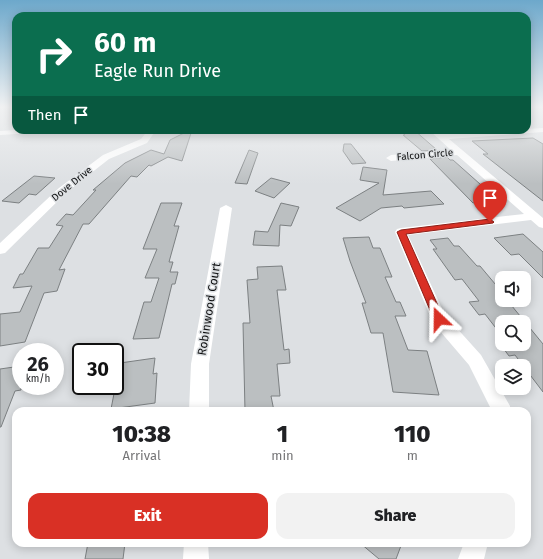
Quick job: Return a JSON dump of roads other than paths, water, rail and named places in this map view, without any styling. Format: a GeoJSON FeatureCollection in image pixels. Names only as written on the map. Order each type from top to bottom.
{"type":"FeatureCollection","features":[{"type":"Feature","properties":{"kind":"street"},"geometry":{"type":"LineString","coordinates":[[0,133],[12,132]]}},
{"type":"Feature","properties":{"kind":"street","name":"Dove Drive"},"geometry":{"type":"LineString","coordinates":[[0,250],[63,190],[106,157],[144,141],[149,134]]}},
{"type":"Feature","properties":{"kind":"street"},"geometry":{"type":"LineString","coordinates":[[438,134],[539,220]]}},
{"type":"Feature","properties":{"kind":"street","name":"Falcon Circle"},"geometry":{"type":"LineString","coordinates":[[391,158],[459,152]]}},
{"type":"Feature","properties":{"kind":"street","name":"Robinwood Court"},"geometry":{"type":"LineString","coordinates":[[199,407],[200,364],[226,208]]}},
{"type":"Feature","properties":{"kind":"street"},"geometry":{"type":"LineString","coordinates":[[500,407],[475,360],[439,319],[401,232],[539,220]]}},
{"type":"Feature","properties":{"kind":"street"},"geometry":{"type":"LineString","coordinates":[[196,547],[196,559]]}},
{"type":"Feature","properties":{"kind":"street"},"geometry":{"type":"LineString","coordinates":[[471,559],[475,547]]}}]}
